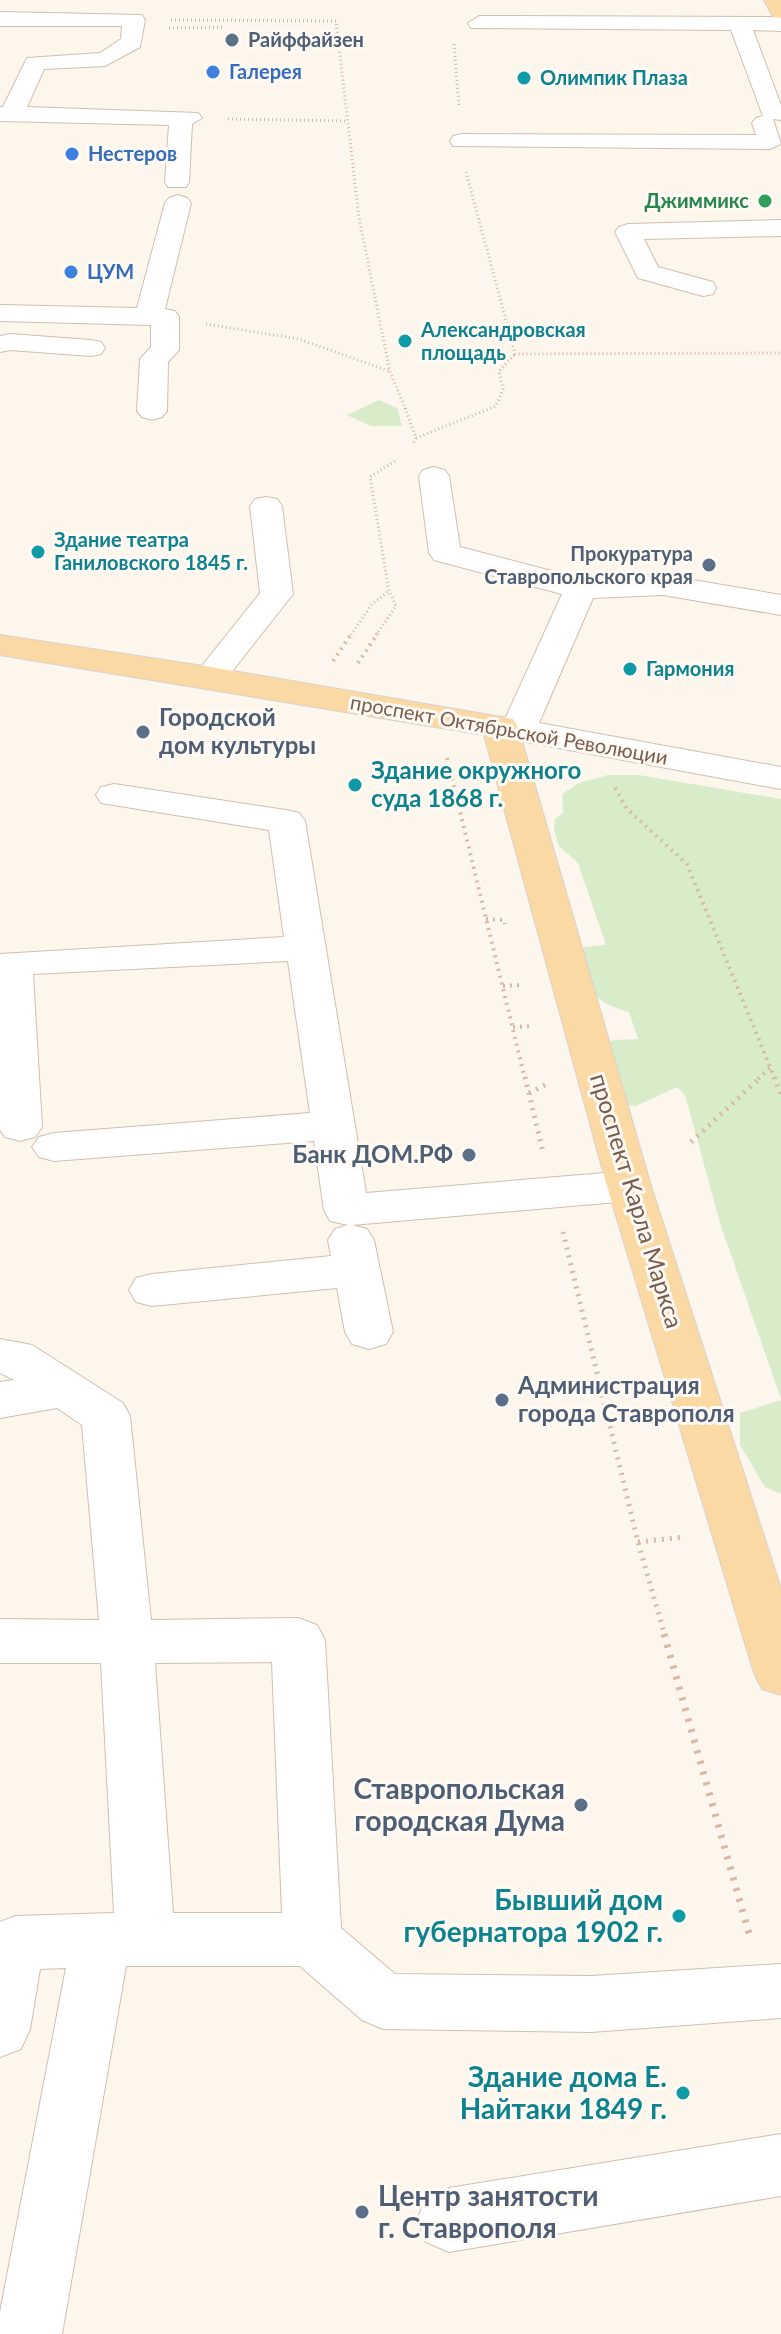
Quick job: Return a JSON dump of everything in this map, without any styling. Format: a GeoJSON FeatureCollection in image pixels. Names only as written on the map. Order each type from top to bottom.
{"type":"FeatureCollection","features":[{"type":"Feature","properties":{"kind":"main road","name":"проспект Октябрьской Революции"},"geometry":{"type":"LineString","coordinates":[[0,645],[210,677],[509,729]]}},
{"type":"Feature","properties":{"kind":"main road","name":"проспект Карла Маркса"},"geometry":{"type":"LineString","coordinates":[[509,729],[629,1186],[781,1673]]}},
{"type":"Feature","properties":{"kind":"street"},"geometry":{"type":"LineString","coordinates":[[755,0],[779,10]]}},
{"type":"Feature","properties":{"kind":"street"},"geometry":{"type":"LineString","coordinates":[[479,23],[740,24],[779,10]]}},
{"type":"Feature","properties":{"kind":"street"},"geometry":{"type":"LineString","coordinates":[[0,19],[134,20],[132,42],[101,70],[35,63],[6,114],[185,118],[177,192],[157,316],[165,350],[154,359],[152,411]]}},
{"type":"Feature","properties":{"kind":"street"},"geometry":{"type":"LineString","coordinates":[[462,141],[770,142],[772,112],[740,24]]}},
{"type":"Feature","properties":{"kind":"street"},"geometry":{"type":"LineString","coordinates":[[703,288],[647,272],[628,232],[781,228]]}},
{"type":"Feature","properties":{"kind":"street"},"geometry":{"type":"LineString","coordinates":[[0,313],[157,316]]}},
{"type":"Feature","properties":{"kind":"street"},"geometry":{"type":"LineString","coordinates":[[0,344],[10,342],[91,348]]}},
{"type":"Feature","properties":{"kind":"street"},"geometry":{"type":"LineString","coordinates":[[434,476],[445,553],[581,589],[663,585],[781,605]]}},
{"type":"Feature","properties":{"kind":"street"},"geometry":{"type":"LineString","coordinates":[[210,677],[277,594],[266,506]]}},
{"type":"Feature","properties":{"kind":"street"},"geometry":{"type":"LineString","coordinates":[[509,729],[581,589]]}},
{"type":"Feature","properties":{"kind":"street","name":"проспект Октябрьской Революции"},"geometry":{"type":"LineString","coordinates":[[509,729],[781,778]]}},
{"type":"Feature","properties":{"kind":"street"},"geometry":{"type":"LineString","coordinates":[[114,795],[286,821],[346,1210],[369,1332]]}},
{"type":"Feature","properties":{"kind":"street"},"geometry":{"type":"LineString","coordinates":[[305,948],[12,963],[37,1137],[333,1125]]}},
{"type":"Feature","properties":{"kind":"street"},"geometry":{"type":"LineString","coordinates":[[346,1210],[629,1186]]}},
{"type":"Feature","properties":{"kind":"street"},"geometry":{"type":"LineString","coordinates":[[152,1290],[357,1270]]}},
{"type":"Feature","properties":{"kind":"street"},"geometry":{"type":"LineString","coordinates":[[0,1356],[15,1357],[106,1416],[127,1642],[123,1940],[29,2334]]}},
{"type":"Feature","properties":{"kind":"street"},"geometry":{"type":"LineString","coordinates":[[0,1400],[66,1389]]}},
{"type":"Feature","properties":{"kind":"street"},"geometry":{"type":"LineString","coordinates":[[0,1641],[298,1640],[312,1940]]}},
{"type":"Feature","properties":{"kind":"street"},"geometry":{"type":"LineString","coordinates":[[0,2029],[15,1943],[312,1940],[383,2001],[591,2004],[773,1991]]}},
{"type":"Feature","properties":{"kind":"street"},"geometry":{"type":"LineString","coordinates":[[449,2220],[781,2165]]}},
{"type":"Feature","properties":{"kind":"path"},"geometry":{"type":"LineString","coordinates":[[134,20],[336,21],[359,218],[390,372],[416,438]]}},
{"type":"Feature","properties":{"kind":"path"},"geometry":{"type":"LineString","coordinates":[[224,29],[225,20]]}},
{"type":"Feature","properties":{"kind":"path"},"geometry":{"type":"LineString","coordinates":[[453,38],[464,164],[515,354]]}},
{"type":"Feature","properties":{"kind":"path"},"geometry":{"type":"LineString","coordinates":[[185,118],[347,121]]}},
{"type":"Feature","properties":{"kind":"path"},"geometry":{"type":"LineString","coordinates":[[157,316],[299,339],[390,372]]}},
{"type":"Feature","properties":{"kind":"path"},"geometry":{"type":"LineString","coordinates":[[409,451],[416,438],[496,406],[503,389],[499,371],[515,354],[781,353]]}},
{"type":"Feature","properties":{"kind":"path"},"geometry":{"type":"LineString","coordinates":[[358,664],[396,606],[389,591],[370,477],[396,460]]}},
{"type":"Feature","properties":{"kind":"path"},"geometry":{"type":"LineString","coordinates":[[336,657],[372,604],[389,591]]}},
{"type":"Feature","properties":{"kind":"path"},"geometry":{"type":"LineString","coordinates":[[612,783],[627,809],[687,864],[781,1094]]}},
{"type":"Feature","properties":{"kind":"path"},"geometry":{"type":"LineString","coordinates":[[486,919],[504,920]]}},
{"type":"Feature","properties":{"kind":"path"},"geometry":{"type":"LineString","coordinates":[[503,986],[521,985]]}},
{"type":"Feature","properties":{"kind":"path"},"geometry":{"type":"LineString","coordinates":[[513,1027],[532,1026]]}},
{"type":"Feature","properties":{"kind":"path"},"geometry":{"type":"LineString","coordinates":[[691,1142],[770,1068]]}},
{"type":"Feature","properties":{"kind":"path"},"geometry":{"type":"LineString","coordinates":[[529,1093],[547,1084]]}},
{"type":"Feature","properties":{"kind":"path"},"geometry":{"type":"LineString","coordinates":[[638,1542],[773,1991]]}},
{"type":"Feature","properties":{"kind":"green space"},"geometry":{"type":"Polygon","coordinates":[[[379,400],[397,408],[402,426],[371,426],[347,415],[379,400]]]}},
{"type":"Feature","properties":{"kind":"green space"},"geometry":{"type":"Polygon","coordinates":[[[608,775],[639,775],[781,799],[781,1399],[720,1223],[685,1095],[677,1087],[636,1106],[619,1104],[598,1048],[614,1040],[638,1039],[629,1012],[608,1004],[593,993],[571,959],[584,947],[606,945],[578,863],[559,846],[554,830],[555,819],[563,813],[562,794],[579,783],[608,775]]]}},
{"type":"Feature","properties":{"kind":"green space"},"geometry":{"type":"Polygon","coordinates":[[[781,1400],[781,1494],[765,1487],[740,1445],[740,1413],[781,1400]]]}},
{"type":"Feature","properties":{"kind":"place","name":"Райффайзен"},"geometry":{"type":"Point","coordinates":[232,40]}},
{"type":"Feature","properties":{"kind":"place","name":"Галерея"},"geometry":{"type":"Point","coordinates":[213,72]}},
{"type":"Feature","properties":{"kind":"place","name":"Олимпик Плаза"},"geometry":{"type":"Point","coordinates":[524,78]}},
{"type":"Feature","properties":{"kind":"place","name":"Нестеров"},"geometry":{"type":"Point","coordinates":[72,154]}},
{"type":"Feature","properties":{"kind":"place","name":"Джиммикс"},"geometry":{"type":"Point","coordinates":[765,201]}},
{"type":"Feature","properties":{"kind":"place","name":"ЦУМ"},"geometry":{"type":"Point","coordinates":[71,272]}},
{"type":"Feature","properties":{"kind":"place","name":"Александровская площадь"},"geometry":{"type":"Point","coordinates":[405,341]}},
{"type":"Feature","properties":{"kind":"place","name":"Здание театра Ганиловского 1845 г."},"geometry":{"type":"Point","coordinates":[38,552]}},
{"type":"Feature","properties":{"kind":"place","name":"Прокуратура Ставропольского края"},"geometry":{"type":"Point","coordinates":[709,565]}},
{"type":"Feature","properties":{"kind":"place","name":"Гармония"},"geometry":{"type":"Point","coordinates":[630,669]}},
{"type":"Feature","properties":{"kind":"place","name":"Городской дом культуры"},"geometry":{"type":"Point","coordinates":[143,732]}},
{"type":"Feature","properties":{"kind":"place","name":"Здание окружного суда 1868 г."},"geometry":{"type":"Point","coordinates":[355,785]}},
{"type":"Feature","properties":{"kind":"place","name":"Банк ДОМ.РФ"},"geometry":{"type":"Point","coordinates":[469,1155]}},
{"type":"Feature","properties":{"kind":"place","name":"Администрация города Ставрополя"},"geometry":{"type":"Point","coordinates":[502,1400]}},
{"type":"Feature","properties":{"kind":"place","name":"Ставропольская городская Дума"},"geometry":{"type":"Point","coordinates":[581,1805]}},
{"type":"Feature","properties":{"kind":"place","name":"Бывший дом губернатора 1902 г."},"geometry":{"type":"Point","coordinates":[679,1916]}},
{"type":"Feature","properties":{"kind":"place","name":"Здание дома Е. Найтаки 1849 г."},"geometry":{"type":"Point","coordinates":[683,2093]}},
{"type":"Feature","properties":{"kind":"place","name":"Центр занятости г. Ставрополя"},"geometry":{"type":"Point","coordinates":[362,2212]}}]}
